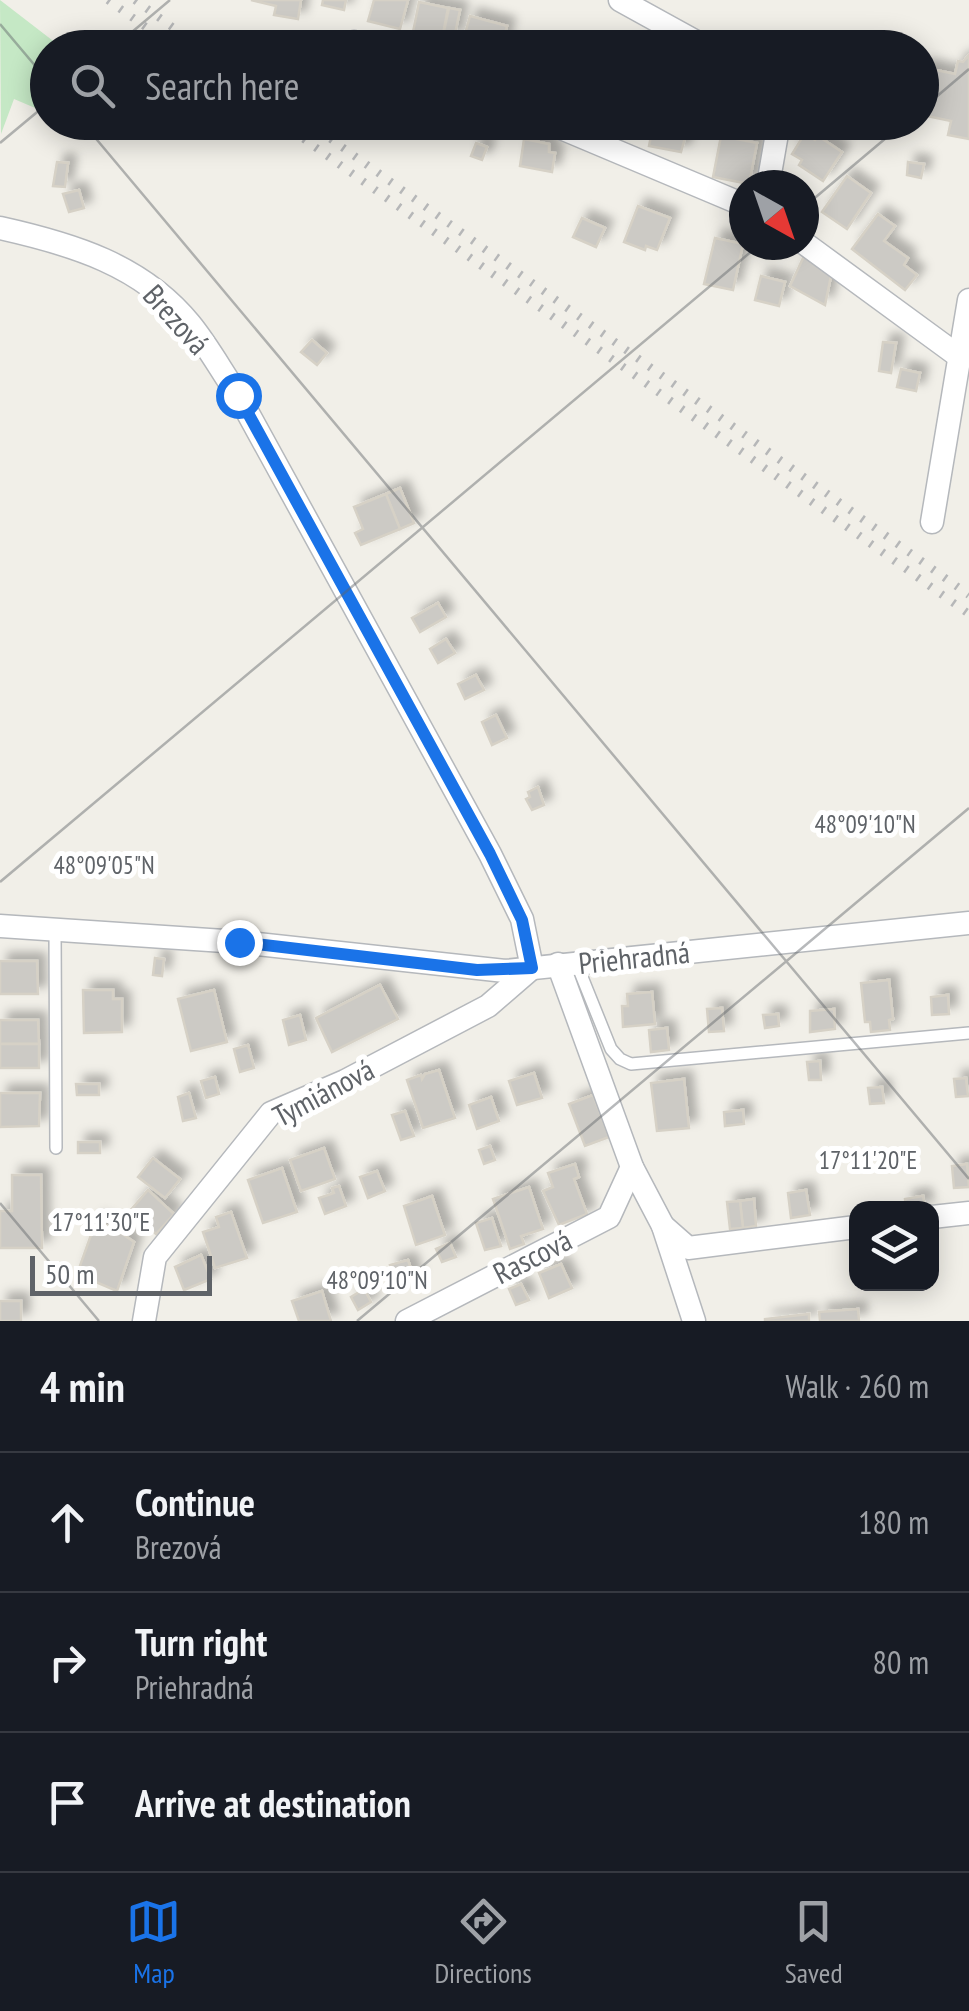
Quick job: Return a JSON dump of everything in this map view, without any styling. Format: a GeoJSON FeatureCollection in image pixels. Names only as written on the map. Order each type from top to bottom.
{"type":"FeatureCollection","features":[{"type":"Feature","properties":{"kind":"street"},"geometry":{"type":"LineString","coordinates":[[620,0],[675,30]]}},
{"type":"Feature","properties":{"kind":"street"},"geometry":{"type":"LineString","coordinates":[[590,140],[729,198]]}},
{"type":"Feature","properties":{"kind":"street"},"geometry":{"type":"LineString","coordinates":[[771,170],[776,140]]}},
{"type":"Feature","properties":{"kind":"street","name":"Brezová"},"geometry":{"type":"LineString","coordinates":[[0,228],[96,254],[153,286],[190,324],[238,395],[490,854],[522,920],[532,968]]}},
{"type":"Feature","properties":{"kind":"street"},"geometry":{"type":"LineString","coordinates":[[819,254],[958,355]]}},
{"type":"Feature","properties":{"kind":"street"},"geometry":{"type":"LineString","coordinates":[[932,522],[969,300]]}},
{"type":"Feature","properties":{"kind":"street","name":"Priehradná"},"geometry":{"type":"LineString","coordinates":[[0,926],[239,942],[477,970],[532,968],[969,923]]}},
{"type":"Feature","properties":{"kind":"street"},"geometry":{"type":"LineString","coordinates":[[567,963],[632,1168],[662,1226],[694,1321]]}},
{"type":"Feature","properties":{"kind":"street","name":"Tymiánová"},"geometry":{"type":"LineString","coordinates":[[144,1321],[154,1257],[271,1113],[346,1080],[488,1006],[532,968]]}},
{"type":"Feature","properties":{"kind":"street","name":"Rascová"},"geometry":{"type":"LineString","coordinates":[[407,1321],[609,1217],[632,1168]]}},
{"type":"Feature","properties":{"kind":"street"},"geometry":{"type":"LineString","coordinates":[[939,1217],[969,1213]]}},
{"type":"Feature","properties":{"kind":"street"},"geometry":{"type":"LineString","coordinates":[[662,1226],[688,1248],[849,1228]]}},
{"type":"Feature","properties":{"kind":"lane"},"geometry":{"type":"LineString","coordinates":[[55,929],[56,1148]]}},
{"type":"Feature","properties":{"kind":"lane"},"geometry":{"type":"LineString","coordinates":[[567,963],[611,1049],[620,1060],[631,1064],[969,1033]]}},
{"type":"Feature","properties":{"kind":"green space"},"geometry":{"type":"Polygon","coordinates":[[[0,0],[39,30],[30,30],[30,106],[14,99],[1,134],[0,0]]]}},
{"type":"Feature","properties":{"kind":"building"},"geometry":{"type":"Polygon","coordinates":[[[251,0],[301,0],[298,19],[274,15],[276,6],[251,0]]]}},
{"type":"Feature","properties":{"kind":"building"},"geometry":{"type":"Polygon","coordinates":[[[323,0],[346,0],[344,10],[322,5],[323,0]]]}},
{"type":"Feature","properties":{"kind":"building"},"geometry":{"type":"Polygon","coordinates":[[[374,0],[408,0],[400,29],[368,21],[374,0]]]}},
{"type":"Feature","properties":{"kind":"building"},"geometry":{"type":"Polygon","coordinates":[[[419,2],[448,8],[444,30],[413,30],[419,2]]]}},
{"type":"Feature","properties":{"kind":"building"},"geometry":{"type":"Polygon","coordinates":[[[449,8],[460,10],[456,30],[444,30],[449,8]]]}},
{"type":"Feature","properties":{"kind":"building"},"geometry":{"type":"Polygon","coordinates":[[[470,16],[507,26],[506,30],[466,30],[470,16]]]}},
{"type":"Feature","properties":{"kind":"building"},"geometry":{"type":"Polygon","coordinates":[[[969,55],[969,139],[948,135],[951,121],[939,119],[939,71],[955,74],[958,61],[963,62],[969,55]]]}},
{"type":"Feature","properties":{"kind":"building"},"geometry":{"type":"Polygon","coordinates":[[[524,140],[549,144],[549,152],[555,153],[552,172],[520,166],[524,140]]]}},
{"type":"Feature","properties":{"kind":"building"},"geometry":{"type":"Polygon","coordinates":[[[650,140],[684,140],[681,152],[649,146],[650,140]]]}},
{"type":"Feature","properties":{"kind":"building"},"geometry":{"type":"Polygon","coordinates":[[[720,140],[757,143],[752,170],[729,170],[729,180],[713,177],[720,140]]]}},
{"type":"Feature","properties":{"kind":"building"},"geometry":{"type":"Polygon","coordinates":[[[801,140],[824,140],[842,152],[823,181],[819,170],[806,170],[799,165],[802,160],[792,154],[801,140]]]}},
{"type":"Feature","properties":{"kind":"building"},"geometry":{"type":"Polygon","coordinates":[[[476,143],[487,147],[482,160],[471,156],[476,143]]]}},
{"type":"Feature","properties":{"kind":"building"},"geometry":{"type":"Polygon","coordinates":[[[57,162],[68,163],[65,187],[53,186],[57,162]]]}},
{"type":"Feature","properties":{"kind":"building"},"geometry":{"type":"Polygon","coordinates":[[[908,162],[924,164],[921,178],[907,175],[908,162]]]}},
{"type":"Feature","properties":{"kind":"building"},"geometry":{"type":"Polygon","coordinates":[[[847,176],[871,193],[847,229],[822,212],[847,176]]]}},
{"type":"Feature","properties":{"kind":"building"},"geometry":{"type":"Polygon","coordinates":[[[79,190],[84,208],[69,212],[63,194],[79,190]]]}},
{"type":"Feature","properties":{"kind":"building"},"geometry":{"type":"Polygon","coordinates":[[[638,206],[670,218],[657,250],[624,242],[638,206]]]}},
{"type":"Feature","properties":{"kind":"building"},"geometry":{"type":"Polygon","coordinates":[[[878,214],[895,226],[884,241],[908,258],[904,265],[917,275],[905,290],[852,249],[878,214]]]}},
{"type":"Feature","properties":{"kind":"building"},"geometry":{"type":"Polygon","coordinates":[[[582,218],[605,228],[596,247],[573,237],[582,218]]]}},
{"type":"Feature","properties":{"kind":"building"},"geometry":{"type":"Polygon","coordinates":[[[715,238],[729,241],[729,260],[740,260],[733,290],[704,284],[715,238]]]}},
{"type":"Feature","properties":{"kind":"building"},"geometry":{"type":"Polygon","coordinates":[[[802,260],[812,260],[831,276],[825,305],[790,286],[802,260]]]}},
{"type":"Feature","properties":{"kind":"building"},"geometry":{"type":"Polygon","coordinates":[[[761,276],[785,282],[779,306],[755,300],[761,276]]]}},
{"type":"Feature","properties":{"kind":"building"},"geometry":{"type":"Polygon","coordinates":[[[312,340],[327,353],[317,365],[301,352],[312,340]]]}},
{"type":"Feature","properties":{"kind":"building"},"geometry":{"type":"Polygon","coordinates":[[[883,342],[896,343],[891,373],[879,371],[883,342]]]}},
{"type":"Feature","properties":{"kind":"building"},"geometry":{"type":"Polygon","coordinates":[[[901,369],[920,373],[916,391],[897,387],[901,369]]]}},
{"type":"Feature","properties":{"kind":"building"},"geometry":{"type":"Polygon","coordinates":[[[400,488],[414,523],[400,529],[386,494],[400,488]]]}},
{"type":"Feature","properties":{"kind":"building"},"geometry":{"type":"Polygon","coordinates":[[[386,494],[400,529],[361,545],[355,533],[363,529],[354,507],[386,494]]]}},
{"type":"Feature","properties":{"kind":"building"},"geometry":{"type":"Polygon","coordinates":[[[438,603],[446,617],[420,632],[412,618],[438,603]]]}},
{"type":"Feature","properties":{"kind":"building"},"geometry":{"type":"Polygon","coordinates":[[[446,639],[455,653],[438,663],[430,649],[446,639]]]}},
{"type":"Feature","properties":{"kind":"building"},"geometry":{"type":"Polygon","coordinates":[[[476,675],[484,690],[465,699],[458,684],[476,675]]]}},
{"type":"Feature","properties":{"kind":"building"},"geometry":{"type":"Polygon","coordinates":[[[496,715],[507,738],[492,745],[482,722],[496,715]]]}},
{"type":"Feature","properties":{"kind":"building"},"geometry":{"type":"Polygon","coordinates":[[[538,787],[544,805],[532,810],[526,799],[530,797],[528,792],[538,787]]]}},
{"type":"Feature","properties":{"kind":"building"},"geometry":{"type":"Polygon","coordinates":[[[155,958],[164,959],[162,976],[153,975],[155,958]]]}},
{"type":"Feature","properties":{"kind":"building"},"geometry":{"type":"Polygon","coordinates":[[[0,961],[37,961],[38,994],[0,994],[0,961]]]}},
{"type":"Feature","properties":{"kind":"building"},"geometry":{"type":"Polygon","coordinates":[[[889,980],[893,1019],[889,1020],[890,1030],[871,1032],[870,1022],[865,1022],[861,983],[889,980]]]}},
{"type":"Feature","properties":{"kind":"building"},"geometry":{"type":"Polygon","coordinates":[[[380,985],[398,1019],[332,1052],[316,1018],[380,985]]]}},
{"type":"Feature","properties":{"kind":"building"},"geometry":{"type":"Polygon","coordinates":[[[83,990],[113,990],[113,999],[122,999],[122,1032],[84,1033],[83,990]]]}},
{"type":"Feature","properties":{"kind":"building"},"geometry":{"type":"Polygon","coordinates":[[[214,990],[227,1042],[191,1051],[178,999],[214,990]]]}},
{"type":"Feature","properties":{"kind":"building"},"geometry":{"type":"Polygon","coordinates":[[[652,992],[655,1024],[623,1027],[622,1006],[628,1006],[627,994],[652,992]]]}},
{"type":"Feature","properties":{"kind":"building"},"geometry":{"type":"Polygon","coordinates":[[[948,995],[949,1014],[932,1015],[931,997],[948,995]]]}},
{"type":"Feature","properties":{"kind":"building"},"geometry":{"type":"Polygon","coordinates":[[[722,1008],[724,1031],[709,1032],[707,1009],[722,1008]]]}},
{"type":"Feature","properties":{"kind":"building"},"geometry":{"type":"Polygon","coordinates":[[[834,1009],[835,1029],[810,1032],[810,1011],[834,1009]]]}},
{"type":"Feature","properties":{"kind":"building"},"geometry":{"type":"Polygon","coordinates":[[[778,1014],[779,1026],[765,1028],[763,1015],[778,1014]]]}},
{"type":"Feature","properties":{"kind":"building"},"geometry":{"type":"Polygon","coordinates":[[[300,1015],[306,1040],[289,1045],[283,1020],[300,1015]]]}},
{"type":"Feature","properties":{"kind":"building"},"geometry":{"type":"Polygon","coordinates":[[[0,1020],[38,1020],[39,1044],[0,1044],[0,1020]]]}},
{"type":"Feature","properties":{"kind":"building"},"geometry":{"type":"Polygon","coordinates":[[[667,1028],[669,1050],[651,1052],[649,1030],[667,1028]]]}},
{"type":"Feature","properties":{"kind":"building"},"geometry":{"type":"Polygon","coordinates":[[[0,1044],[39,1044],[39,1068],[0,1068],[0,1044]]]}},
{"type":"Feature","properties":{"kind":"building"},"geometry":{"type":"Polygon","coordinates":[[[248,1045],[254,1068],[240,1072],[234,1049],[248,1045]]]}},
{"type":"Feature","properties":{"kind":"building"},"geometry":{"type":"Polygon","coordinates":[[[820,1061],[821,1080],[809,1080],[807,1062],[820,1061]]]}},
{"type":"Feature","properties":{"kind":"building"},"geometry":{"type":"Polygon","coordinates":[[[439,1070],[455,1118],[423,1128],[407,1080],[421,1075],[422,1079],[425,1074],[439,1070]]]}},
{"type":"Feature","properties":{"kind":"building"},"geometry":{"type":"Polygon","coordinates":[[[534,1073],[542,1098],[517,1105],[509,1081],[534,1073]]]}},
{"type":"Feature","properties":{"kind":"building"},"geometry":{"type":"Polygon","coordinates":[[[215,1077],[219,1094],[206,1098],[201,1081],[215,1077]]]}},
{"type":"Feature","properties":{"kind":"building"},"geometry":{"type":"Polygon","coordinates":[[[966,1078],[968,1096],[956,1097],[954,1079],[966,1078]]]}},
{"type":"Feature","properties":{"kind":"building"},"geometry":{"type":"Polygon","coordinates":[[[684,1079],[689,1128],[657,1131],[651,1083],[684,1079]]]}},
{"type":"Feature","properties":{"kind":"building"},"geometry":{"type":"Polygon","coordinates":[[[76,1084],[99,1084],[99,1095],[77,1095],[76,1084]]]}},
{"type":"Feature","properties":{"kind":"building"},"geometry":{"type":"Polygon","coordinates":[[[882,1087],[884,1103],[870,1104],[868,1088],[882,1087]]]}},
{"type":"Feature","properties":{"kind":"building"},"geometry":{"type":"Polygon","coordinates":[[[0,1093],[40,1093],[39,1126],[0,1127],[0,1093]]]}},
{"type":"Feature","properties":{"kind":"building"},"geometry":{"type":"Polygon","coordinates":[[[189,1093],[196,1118],[183,1121],[178,1097],[189,1093]]]}},
{"type":"Feature","properties":{"kind":"building"},"geometry":{"type":"Polygon","coordinates":[[[593,1095],[609,1137],[585,1146],[569,1104],[593,1095]]]}},
{"type":"Feature","properties":{"kind":"building"},"geometry":{"type":"Polygon","coordinates":[[[491,1097],[499,1121],[477,1129],[469,1105],[491,1097]]]}},
{"type":"Feature","properties":{"kind":"building"},"geometry":{"type":"Polygon","coordinates":[[[743,1110],[744,1124],[725,1126],[724,1112],[743,1110]]]}},
{"type":"Feature","properties":{"kind":"building"},"geometry":{"type":"Polygon","coordinates":[[[405,1111],[414,1136],[401,1140],[392,1115],[405,1111]]]}},
{"type":"Feature","properties":{"kind":"building"},"geometry":{"type":"Polygon","coordinates":[[[78,1142],[100,1142],[100,1153],[78,1153],[78,1142]]]}},
{"type":"Feature","properties":{"kind":"building"},"geometry":{"type":"Polygon","coordinates":[[[490,1146],[495,1160],[484,1164],[479,1150],[490,1146]]]}},
{"type":"Feature","properties":{"kind":"building"},"geometry":{"type":"Polygon","coordinates":[[[324,1148],[335,1179],[301,1191],[290,1160],[324,1148]]]}},
{"type":"Feature","properties":{"kind":"building"},"geometry":{"type":"Polygon","coordinates":[[[153,1158],[180,1179],[165,1198],[138,1177],[153,1158]]]}},
{"type":"Feature","properties":{"kind":"building"},"geometry":{"type":"Polygon","coordinates":[[[575,1164],[579,1177],[574,1179],[587,1214],[559,1225],[543,1191],[553,1187],[548,1173],[575,1164]]]}},
{"type":"Feature","properties":{"kind":"building"},"geometry":{"type":"Polygon","coordinates":[[[967,1164],[969,1187],[954,1188],[952,1166],[967,1164]]]}},
{"type":"Feature","properties":{"kind":"building"},"geometry":{"type":"Polygon","coordinates":[[[282,1168],[297,1212],[263,1223],[248,1180],[282,1168]]]}},
{"type":"Feature","properties":{"kind":"building"},"geometry":{"type":"Polygon","coordinates":[[[377,1171],[385,1191],[368,1198],[360,1177],[377,1171]]]}},
{"type":"Feature","properties":{"kind":"building"},"geometry":{"type":"Polygon","coordinates":[[[12,1175],[41,1175],[42,1248],[0,1248],[0,1211],[12,1211],[12,1175]]]}},
{"type":"Feature","properties":{"kind":"building"},"geometry":{"type":"Polygon","coordinates":[[[339,1186],[346,1206],[325,1214],[319,1198],[334,1193],[332,1188],[339,1186]]]}},
{"type":"Feature","properties":{"kind":"building"},"geometry":{"type":"Polygon","coordinates":[[[529,1187],[543,1229],[521,1236],[524,1244],[510,1249],[493,1199],[529,1187]]]}},
{"type":"Feature","properties":{"kind":"building"},"geometry":{"type":"Polygon","coordinates":[[[148,1190],[174,1214],[156,1234],[130,1211],[148,1190]]]}},
{"type":"Feature","properties":{"kind":"building"},"geometry":{"type":"Polygon","coordinates":[[[806,1190],[810,1215],[791,1218],[788,1193],[806,1190]]]}},
{"type":"Feature","properties":{"kind":"building"},"geometry":{"type":"Polygon","coordinates":[[[432,1196],[445,1235],[416,1245],[404,1206],[432,1196]]]}},
{"type":"Feature","properties":{"kind":"building"},"geometry":{"type":"Polygon","coordinates":[[[923,1196],[924,1201],[905,1201],[923,1196]]]}},
{"type":"Feature","properties":{"kind":"building"},"geometry":{"type":"Polygon","coordinates":[[[754,1199],[756,1226],[743,1228],[740,1201],[754,1199]]]}},
{"type":"Feature","properties":{"kind":"building"},"geometry":{"type":"Polygon","coordinates":[[[740,1201],[743,1228],[730,1229],[727,1202],[740,1201]]]}},
{"type":"Feature","properties":{"kind":"building"},"geometry":{"type":"Polygon","coordinates":[[[231,1212],[247,1258],[215,1268],[203,1232],[219,1227],[216,1217],[231,1212]]]}},
{"type":"Feature","properties":{"kind":"building"},"geometry":{"type":"Polygon","coordinates":[[[492,1218],[501,1246],[485,1250],[476,1223],[492,1218]]]}},
{"type":"Feature","properties":{"kind":"building"},"geometry":{"type":"Polygon","coordinates":[[[96,1221],[134,1242],[117,1291],[77,1274],[96,1221]]]}},
{"type":"Feature","properties":{"kind":"building"},"geometry":{"type":"Polygon","coordinates":[[[450,1243],[456,1257],[442,1262],[436,1249],[450,1243]]]}},
{"type":"Feature","properties":{"kind":"building"},"geometry":{"type":"Polygon","coordinates":[[[201,1255],[211,1279],[184,1290],[175,1267],[201,1255]]]}},
{"type":"Feature","properties":{"kind":"building"},"geometry":{"type":"Polygon","coordinates":[[[408,1260],[415,1281],[397,1287],[390,1265],[408,1260]]]}},
{"type":"Feature","properties":{"kind":"building"},"geometry":{"type":"Polygon","coordinates":[[[561,1264],[572,1288],[549,1298],[539,1273],[561,1264]]]}},
{"type":"Feature","properties":{"kind":"building"},"geometry":{"type":"Polygon","coordinates":[[[521,1284],[529,1300],[516,1305],[509,1289],[521,1284]]]}},
{"type":"Feature","properties":{"kind":"building"},"geometry":{"type":"Polygon","coordinates":[[[364,1289],[371,1302],[358,1310],[351,1297],[364,1289]]]}},
{"type":"Feature","properties":{"kind":"building"},"geometry":{"type":"Polygon","coordinates":[[[322,1291],[331,1321],[299,1321],[292,1301],[322,1291]]]}},
{"type":"Feature","properties":{"kind":"building"},"geometry":{"type":"Polygon","coordinates":[[[0,1301],[21,1301],[21,1321],[0,1321],[0,1301]]]}},
{"type":"Feature","properties":{"kind":"building"},"geometry":{"type":"Polygon","coordinates":[[[858,1309],[859,1321],[820,1321],[819,1312],[858,1309]]]}},
{"type":"Feature","properties":{"kind":"building"},"geometry":{"type":"Polygon","coordinates":[[[809,1314],[809,1321],[765,1321],[765,1319],[809,1314]]]}},
{"type":"Feature","properties":{"kind":"railway"},"geometry":{"type":"LineString","coordinates":[[108,0],[150,30]]}},
{"type":"Feature","properties":{"kind":"railway"},"geometry":{"type":"LineString","coordinates":[[135,0],[176,30]]}},
{"type":"Feature","properties":{"kind":"railway"},"geometry":{"type":"LineString","coordinates":[[305,140],[969,614]]}},
{"type":"Feature","properties":{"kind":"railway"},"geometry":{"type":"LineString","coordinates":[[332,140],[969,595]]}},
{"type":"Feature","properties":{"kind":"route"},"geometry":{"type":"LineString","coordinates":[[238,395],[490,854],[522,920],[532,968],[477,970],[239,942]]}}]}
